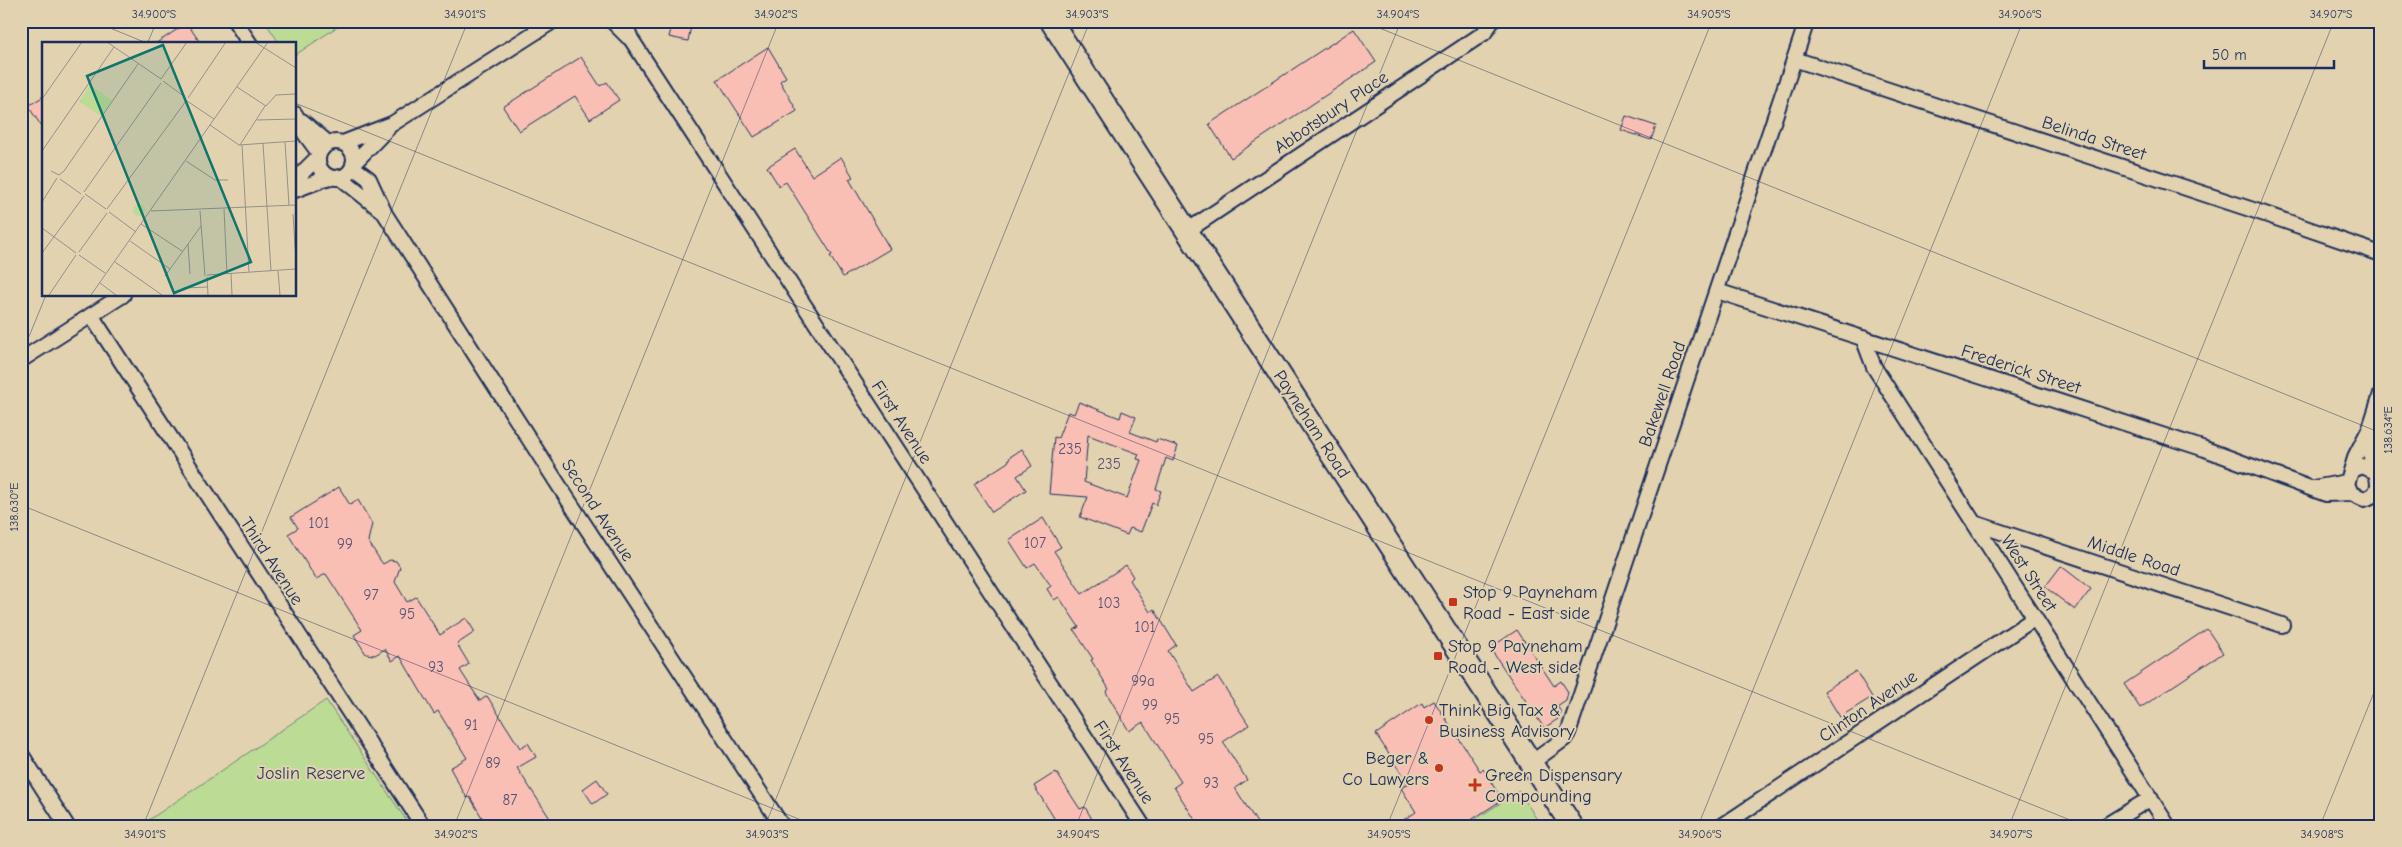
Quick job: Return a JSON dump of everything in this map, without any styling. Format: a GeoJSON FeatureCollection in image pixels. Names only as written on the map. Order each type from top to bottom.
{"type":"FeatureCollection","features":[{"type":"Feature","properties":{"kind":"main road","name":"Payneham Road"},"geometry":{"type":"LineString","coordinates":[[1052,21],[1572,826]]}},
{"type":"Feature","properties":{"kind":"street"},"geometry":{"type":"LineString","coordinates":[[235,21],[249,42]]}},
{"type":"Feature","properties":{"kind":"street","name":"First Avenue"},"geometry":{"type":"LineString","coordinates":[[612,21],[631,39]]}},
{"type":"Feature","properties":{"kind":"street","name":"First Avenue"},"geometry":{"type":"LineString","coordinates":[[624,21],[631,39],[1143,826]]}},
{"type":"Feature","properties":{"kind":"street","name":"Abbotsbury Place"},"geometry":{"type":"LineString","coordinates":[[1187,231],[1484,33],[1492,21]]}},
{"type":"Feature","properties":{"kind":"street","name":"Bakewell Road"},"geometry":{"type":"LineString","coordinates":[[1531,763],[1564,739],[1568,733],[1807,21]]}},
{"type":"Feature","properties":{"kind":"street"},"geometry":{"type":"LineString","coordinates":[[2377,21],[2381,23]]}},
{"type":"Feature","properties":{"kind":"street"},"geometry":{"type":"LineString","coordinates":[[296,179],[321,151],[392,124],[554,22]]}},
{"type":"Feature","properties":{"kind":"street","name":"Belinda Street"},"geometry":{"type":"LineString","coordinates":[[1794,59],[2381,254]]}},
{"type":"Feature","properties":{"kind":"street"},"geometry":{"type":"LineString","coordinates":[[296,117],[305,134],[321,151]]}},
{"type":"Feature","properties":{"kind":"street"},"geometry":{"type":"LineString","coordinates":[[296,190],[348,173],[392,124]]}},
{"type":"Feature","properties":{"kind":"street"},"geometry":{"type":"LineString","coordinates":[[342,143],[352,153],[353,166]]}},
{"type":"Feature","properties":{"kind":"street"},"geometry":{"type":"LineString","coordinates":[[321,151],[319,167],[335,177]]}},
{"type":"Feature","properties":{"kind":"street","name":"Second Avenue"},"geometry":{"type":"LineString","coordinates":[[353,166],[369,178],[385,214],[782,826]]}},
{"type":"Feature","properties":{"kind":"street","name":"Second Avenue"},"geometry":{"type":"LineString","coordinates":[[335,177],[385,214]]}},
{"type":"Feature","properties":{"kind":"street","name":"Frederick Street"},"geometry":{"type":"LineString","coordinates":[[1717,291],[2205,449],[2326,494],[2350,482]]}},
{"type":"Feature","properties":{"kind":"street"},"geometry":{"type":"LineString","coordinates":[[21,360],[121,296]]}},
{"type":"Feature","properties":{"kind":"street","name":"Third Avenue"},"geometry":{"type":"LineString","coordinates":[[91,315],[423,826]]}},
{"type":"Feature","properties":{"kind":"street","name":"West Street"},"geometry":{"type":"LineString","coordinates":[[1863,338],[1874,367],[2168,826]]}},
{"type":"Feature","properties":{"kind":"street"},"geometry":{"type":"LineString","coordinates":[[2350,482],[2356,454],[2370,428],[2381,394]]}},
{"type":"Feature","properties":{"kind":"street"},"geometry":{"type":"LineString","coordinates":[[2350,482],[2364,498],[2378,493],[2378,474],[2370,452],[2370,428]]}},
{"type":"Feature","properties":{"kind":"street"},"geometry":{"type":"LineString","coordinates":[[2350,482],[2362,466],[2378,474]]}},
{"type":"Feature","properties":{"kind":"street","name":"Middle Road"},"geometry":{"type":"LineString","coordinates":[[1974,523],[2282,625]]}},
{"type":"Feature","properties":{"kind":"street","name":"Clinton Avenue"},"geometry":{"type":"LineString","coordinates":[[1722,826],[2035,618]]}},
{"type":"Feature","properties":{"kind":"street"},"geometry":{"type":"LineString","coordinates":[[21,754],[67,826]]}},
{"type":"Feature","properties":{"kind":"street"},"geometry":{"type":"LineString","coordinates":[[2105,826],[2151,798]]}},
{"type":"Feature","properties":{"kind":"green space"},"geometry":{"type":"Polygon","coordinates":[[[276,21],[346,21],[296,54],[296,42],[279,42],[268,26],[276,21]]]}},
{"type":"Feature","properties":{"kind":"green space","name":"Joslin Reserve"},"geometry":{"type":"Polygon","coordinates":[[[326,700],[410,826],[140,826],[326,700]]]}},
{"type":"Feature","properties":{"kind":"green space"},"geometry":{"type":"Polygon","coordinates":[[[1519,791],[1541,826],[1465,826],[1519,791]]]}},
{"type":"Feature","properties":{"kind":"building"},"geometry":{"type":"Polygon","coordinates":[[[673,21],[692,21],[688,41],[669,37],[673,21]]]}},
{"type":"Feature","properties":{"kind":"building"},"geometry":{"type":"Polygon","coordinates":[[[187,23],[200,42],[158,42],[187,23]]]}},
{"type":"Feature","properties":{"kind":"building"},"geometry":{"type":"Polygon","coordinates":[[[1354,29],[1376,62],[1231,158],[1209,124],[1354,29]]]}},
{"type":"Feature","properties":{"kind":"building"},"geometry":{"type":"Polygon","coordinates":[[[768,47],[786,77],[780,81],[797,111],[754,137],[717,80],[768,47]]]}},
{"type":"Feature","properties":{"kind":"building"},"geometry":{"type":"Polygon","coordinates":[[[581,57],[600,86],[607,82],[619,100],[590,119],[575,96],[519,131],[503,107],[581,57]]]}},
{"type":"Feature","properties":{"kind":"building"},"geometry":{"type":"Polygon","coordinates":[[[42,97],[42,127],[28,106],[42,97]]]}},
{"type":"Feature","properties":{"kind":"building"},"geometry":{"type":"Polygon","coordinates":[[[1626,116],[1656,126],[1651,140],[1621,130],[1626,116]]]}},
{"type":"Feature","properties":{"kind":"building"},"geometry":{"type":"Polygon","coordinates":[[[795,149],[812,176],[841,157],[853,177],[849,179],[890,249],[843,277],[830,256],[832,255],[786,182],[779,186],[767,167],[795,149]]]}},
{"type":"Feature","properties":{"kind":"building"},"geometry":{"type":"Polygon","coordinates":[[[1079,402],[1120,418],[1122,411],[1136,417],[1130,432],[1156,442],[1157,439],[1178,446],[1173,461],[1166,458],[1156,489],[1161,491],[1156,505],[1152,503],[1141,532],[1130,528],[1127,535],[1080,517],[1088,497],[1049,494],[1054,437],[1058,438],[1068,412],[1074,414],[1079,402]],[[1088,435],[1084,482],[1127,498],[1141,460],[1137,459],[1139,454],[1088,435]]]}},
{"type":"Feature","properties":{"kind":"building"},"geometry":{"type":"Polygon","coordinates":[[[1022,449],[1032,466],[1017,476],[1026,490],[992,512],[974,484],[1008,462],[1010,457],[1022,449]]]}},
{"type":"Feature","properties":{"kind":"building"},"geometry":{"type":"Polygon","coordinates":[[[339,487],[350,505],[358,500],[372,524],[368,541],[383,564],[390,560],[396,561],[400,567],[395,582],[407,602],[416,597],[440,635],[466,618],[475,632],[457,644],[469,664],[460,670],[480,701],[487,696],[520,748],[528,743],[536,757],[517,768],[555,826],[487,826],[470,797],[467,798],[450,768],[467,758],[438,711],[434,714],[400,656],[392,661],[385,649],[375,655],[366,654],[354,635],[362,630],[326,574],[316,579],[288,534],[298,528],[291,517],[339,487]]]}},
{"type":"Feature","properties":{"kind":"building"},"geometry":{"type":"Polygon","coordinates":[[[1043,518],[1061,547],[1054,551],[1082,594],[1126,565],[1133,577],[1130,580],[1150,612],[1154,609],[1176,645],[1168,651],[1194,692],[1218,677],[1249,725],[1223,742],[1247,780],[1235,788],[1259,826],[1199,826],[1174,787],[1181,782],[1143,722],[1129,731],[1106,692],[1109,689],[1091,660],[1093,659],[1074,630],[1079,627],[1059,597],[1054,600],[1047,589],[1051,586],[1035,563],[1027,568],[1009,540],[1043,518]]]}},
{"type":"Feature","properties":{"kind":"building"},"geometry":{"type":"Polygon","coordinates":[[[2061,566],[2091,589],[2075,610],[2045,587],[2061,566]]]}},
{"type":"Feature","properties":{"kind":"building"},"geometry":{"type":"Polygon","coordinates":[[[2207,629],[2223,653],[2140,708],[2124,684],[2207,629]]]}},
{"type":"Feature","properties":{"kind":"building"},"geometry":{"type":"Polygon","coordinates":[[[1517,630],[1554,686],[1561,681],[1568,692],[1566,700],[1557,706],[1561,712],[1558,719],[1544,728],[1490,648],[1517,630]]]}},
{"type":"Feature","properties":{"kind":"building"},"geometry":{"type":"Polygon","coordinates":[[[1856,671],[1872,697],[1840,717],[1824,691],[1856,671]]]}},
{"type":"Feature","properties":{"kind":"building"},"geometry":{"type":"Polygon","coordinates":[[[1434,701],[1480,771],[1483,769],[1502,800],[1462,826],[1394,826],[1416,812],[1401,788],[1408,784],[1376,734],[1422,703],[1424,707],[1434,701]]]}},
{"type":"Feature","properties":{"kind":"building"},"geometry":{"type":"Polygon","coordinates":[[[1056,772],[1080,809],[1085,807],[1096,826],[1059,826],[1034,786],[1056,772]]]}},
{"type":"Feature","properties":{"kind":"building"},"geometry":{"type":"Polygon","coordinates":[[[597,779],[607,794],[593,804],[583,789],[597,779]]]}},
{"type":"Feature","properties":{"kind":"place","name":"Stop 9 Payneham Road - East side"},"geometry":{"type":"Point","coordinates":[1453,602]}},
{"type":"Feature","properties":{"kind":"place","name":"Stop 9 Payneham Road - West side"},"geometry":{"type":"Point","coordinates":[1438,656]}},
{"type":"Feature","properties":{"kind":"place","name":"Think Big Tax & Business Advisory"},"geometry":{"type":"Point","coordinates":[1429,720]}},
{"type":"Feature","properties":{"kind":"place","name":"Beger & Co Lawyers"},"geometry":{"type":"Point","coordinates":[1439,768]}},
{"type":"Feature","properties":{"kind":"place","name":"Green Dispensary Compounding"},"geometry":{"type":"Point","coordinates":[1475,785]}}]}
